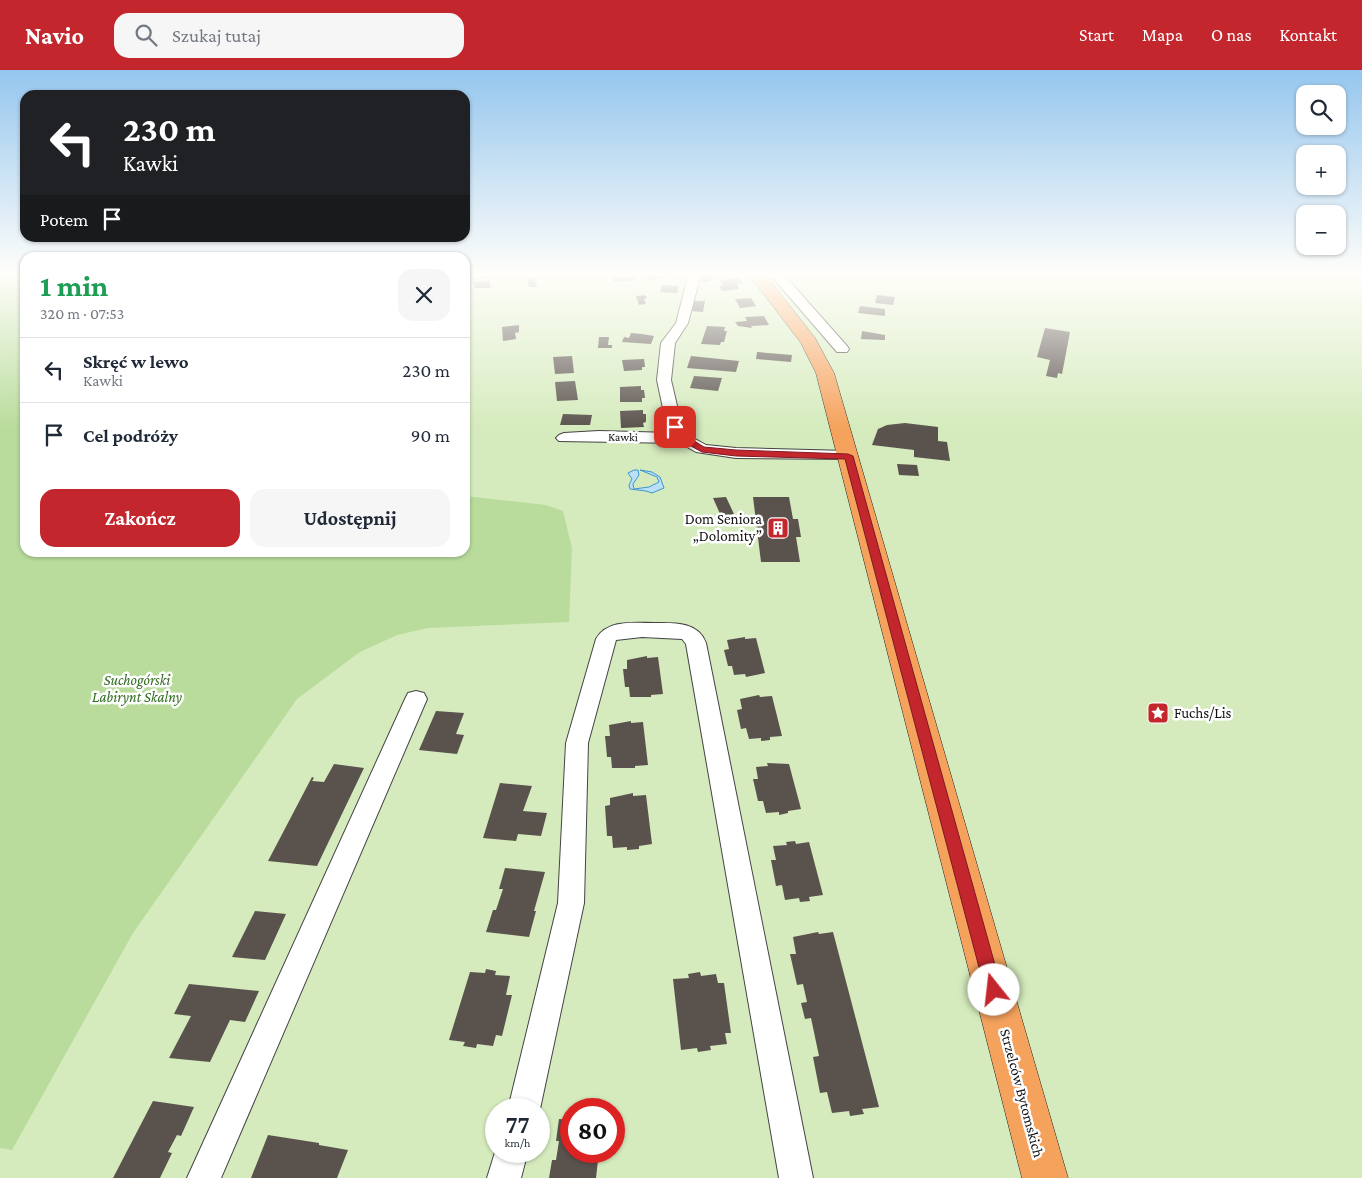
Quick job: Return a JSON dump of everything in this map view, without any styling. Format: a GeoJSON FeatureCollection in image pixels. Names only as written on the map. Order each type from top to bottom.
{"type":"FeatureCollection","features":[{"type":"Feature","properties":{"kind":"highway","name":"Strzelców Bytomskich"},"geometry":{"type":"LineString","coordinates":[[796,325],[821,363],[1045,1178]]}},
{"type":"Feature","properties":{"kind":"street"},"geometry":{"type":"LineString","coordinates":[[680,325],[668,343],[664,380],[675,427],[683,438]]}},
{"type":"Feature","properties":{"kind":"street"},"geometry":{"type":"LineString","coordinates":[[821,325],[842,349]]}},
{"type":"Feature","properties":{"kind":"street","name":"Kawki"},"geometry":{"type":"LineString","coordinates":[[564,438],[599,436],[683,438],[702,450],[736,453],[848,456]]}},
{"type":"Feature","properties":{"kind":"street"},"geometry":{"type":"LineString","coordinates":[[527,1098],[571,903],[577,742],[603,647],[608,635],[614,632],[672,630],[689,632],[692,634],[696,644],[796,1178]]}},
{"type":"Feature","properties":{"kind":"street"},"geometry":{"type":"LineString","coordinates":[[204,1178],[416,699]]}},
{"type":"Feature","properties":{"kind":"street"},"geometry":{"type":"LineString","coordinates":[[504,1178],[508,1163]]}},
{"type":"Feature","properties":{"kind":"green space"},"geometry":{"type":"Polygon","coordinates":[[[0,325],[20,325],[20,557],[470,557],[470,325],[1362,325],[1362,1178],[0,1178],[0,325]]]}},
{"type":"Feature","properties":{"kind":"green space","name":"Suchogórski Labirynt Skalny"},"geometry":{"type":"Polygon","coordinates":[[[0,325],[20,325],[20,557],[470,557],[470,497],[546,505],[563,511],[572,548],[569,622],[428,628],[397,635],[360,652],[297,699],[133,933],[12,1150],[0,1148],[0,325]]]}},
{"type":"Feature","properties":{"kind":"water"},"geometry":{"type":"Polygon","coordinates":[[[638,470],[639,475],[633,484],[634,489],[649,487],[659,482],[657,477],[640,470],[652,472],[660,477],[664,488],[652,493],[630,489],[629,485],[632,479],[628,473],[638,470]]]}},
{"type":"Feature","properties":{"kind":"building"},"geometry":{"type":"Polygon","coordinates":[[[519,325],[519,332],[515,333],[516,339],[503,341],[502,327],[519,325]]]}},
{"type":"Feature","properties":{"kind":"building"},"geometry":{"type":"Polygon","coordinates":[[[737,325],[769,325],[751,326],[752,328],[737,325]]]}},
{"type":"Feature","properties":{"kind":"building"},"geometry":{"type":"Polygon","coordinates":[[[707,326],[725,327],[724,331],[727,331],[724,342],[721,342],[720,345],[701,344],[707,326]]]}},
{"type":"Feature","properties":{"kind":"building"},"geometry":{"type":"Polygon","coordinates":[[[1045,328],[1070,332],[1062,374],[1058,373],[1057,378],[1046,376],[1050,360],[1037,357],[1045,328]]]}},
{"type":"Feature","properties":{"kind":"building"},"geometry":{"type":"Polygon","coordinates":[[[862,331],[885,335],[885,340],[861,339],[862,331]]]}},
{"type":"Feature","properties":{"kind":"building"},"geometry":{"type":"Polygon","coordinates":[[[631,333],[654,336],[651,344],[622,342],[624,337],[629,338],[631,333]]]}},
{"type":"Feature","properties":{"kind":"building"},"geometry":{"type":"Polygon","coordinates":[[[599,337],[609,337],[608,345],[612,345],[612,348],[598,348],[599,337]]]}},
{"type":"Feature","properties":{"kind":"building"},"geometry":{"type":"Polygon","coordinates":[[[757,352],[792,355],[791,362],[756,359],[757,352]]]}},
{"type":"Feature","properties":{"kind":"building"},"geometry":{"type":"Polygon","coordinates":[[[572,356],[574,373],[555,374],[553,357],[572,356]]]}},
{"type":"Feature","properties":{"kind":"building"},"geometry":{"type":"Polygon","coordinates":[[[691,356],[739,361],[736,372],[687,368],[691,356]]]}},
{"type":"Feature","properties":{"kind":"building"},"geometry":{"type":"Polygon","coordinates":[[[644,359],[645,367],[642,367],[642,370],[624,371],[622,360],[644,359]]]}},
{"type":"Feature","properties":{"kind":"building"},"geometry":{"type":"Polygon","coordinates":[[[694,376],[722,378],[718,391],[690,388],[694,376]]]}},
{"type":"Feature","properties":{"kind":"building"},"geometry":{"type":"Polygon","coordinates":[[[575,381],[578,400],[557,401],[555,382],[575,381]]]}},
{"type":"Feature","properties":{"kind":"building"},"geometry":{"type":"Polygon","coordinates":[[[641,386],[641,390],[644,390],[645,398],[642,398],[642,402],[620,402],[620,387],[641,386]]]}},
{"type":"Feature","properties":{"kind":"building"},"geometry":{"type":"Polygon","coordinates":[[[643,410],[643,414],[646,414],[646,422],[643,423],[644,427],[621,428],[620,411],[643,410]]]}},
{"type":"Feature","properties":{"kind":"building"},"geometry":{"type":"Polygon","coordinates":[[[563,414],[592,415],[590,425],[560,425],[563,414]]]}},
{"type":"Feature","properties":{"kind":"building"},"geometry":{"type":"Polygon","coordinates":[[[905,423],[938,427],[938,441],[947,442],[950,461],[914,457],[914,450],[872,445],[878,429],[887,425],[905,423]]]}},
{"type":"Feature","properties":{"kind":"building"},"geometry":{"type":"Polygon","coordinates":[[[897,464],[917,465],[919,476],[899,475],[897,464]]]}},
{"type":"Feature","properties":{"kind":"building"},"geometry":{"type":"Polygon","coordinates":[[[726,497],[734,514],[721,516],[713,498],[726,497]]]}},
{"type":"Feature","properties":{"kind":"building","name":"Dom Seniora „Dolomity”"},"geometry":{"type":"Polygon","coordinates":[[[753,497],[789,497],[793,519],[798,519],[801,537],[796,537],[800,562],[761,562],[753,497]]]}},
{"type":"Feature","properties":{"kind":"building"},"geometry":{"type":"Polygon","coordinates":[[[745,637],[745,639],[756,638],[765,673],[746,677],[745,674],[734,675],[732,666],[728,666],[724,650],[729,649],[727,640],[745,637]]]}},
{"type":"Feature","properties":{"kind":"building"},"geometry":{"type":"Polygon","coordinates":[[[647,656],[647,658],[658,657],[663,694],[651,695],[651,697],[630,697],[629,687],[625,687],[623,669],[627,669],[627,660],[647,656]]]}},
{"type":"Feature","properties":{"kind":"building"},"geometry":{"type":"Polygon","coordinates":[[[759,695],[760,697],[772,696],[782,736],[770,737],[770,740],[761,741],[761,738],[749,739],[746,728],[741,729],[737,710],[742,709],[740,699],[759,695]]]}},
{"type":"Feature","properties":{"kind":"building"},"geometry":{"type":"Polygon","coordinates":[[[436,711],[464,713],[456,734],[464,735],[457,754],[419,750],[436,711]]]}},
{"type":"Feature","properties":{"kind":"building"},"geometry":{"type":"Polygon","coordinates":[[[631,721],[631,723],[643,722],[648,765],[635,766],[635,768],[612,768],[611,757],[607,757],[605,736],[610,736],[609,725],[631,721]]]}},
{"type":"Feature","properties":{"kind":"building"},"geometry":{"type":"Polygon","coordinates":[[[767,763],[789,764],[801,809],[779,815],[779,812],[766,813],[763,801],[758,801],[753,779],[758,779],[756,767],[768,766],[767,763]]]}},
{"type":"Feature","properties":{"kind":"building"},"geometry":{"type":"Polygon","coordinates":[[[334,764],[364,768],[317,866],[268,861],[312,777],[314,778],[312,781],[324,782],[334,764]]]}},
{"type":"Feature","properties":{"kind":"building"},"geometry":{"type":"Polygon","coordinates":[[[500,783],[532,786],[523,811],[547,813],[541,836],[518,834],[516,841],[483,838],[500,783]]]}},
{"type":"Feature","properties":{"kind":"building"},"geometry":{"type":"Polygon","coordinates":[[[633,793],[633,796],[646,795],[652,844],[639,846],[639,849],[627,850],[627,847],[613,848],[612,836],[607,836],[605,806],[610,805],[610,798],[633,793]]]}},
{"type":"Feature","properties":{"kind":"building"},"geometry":{"type":"Polygon","coordinates":[[[795,841],[796,844],[809,842],[823,895],[809,897],[810,901],[800,902],[799,898],[785,900],[782,885],[776,886],[771,860],[776,860],[773,846],[787,845],[786,842],[795,841]]]}},
{"type":"Feature","properties":{"kind":"building"},"geometry":{"type":"Polygon","coordinates":[[[505,868],[545,872],[529,937],[486,932],[493,910],[496,910],[503,889],[499,889],[505,868]]]}},
{"type":"Feature","properties":{"kind":"building"},"geometry":{"type":"Polygon","coordinates":[[[255,911],[286,914],[265,960],[232,957],[255,911]]]}},
{"type":"Feature","properties":{"kind":"building"},"geometry":{"type":"Polygon","coordinates":[[[818,932],[819,934],[833,932],[879,1107],[862,1109],[864,1114],[850,1116],[849,1111],[832,1113],[827,1092],[820,1093],[813,1057],[819,1056],[811,1018],[805,1019],[801,1003],[807,1002],[803,984],[797,985],[790,954],[796,954],[793,937],[818,932]]]}},
{"type":"Feature","properties":{"kind":"building"},"geometry":{"type":"Polygon","coordinates":[[[486,969],[496,971],[495,975],[510,976],[506,995],[512,995],[502,1036],[496,1035],[493,1046],[477,1044],[476,1048],[463,1046],[465,1042],[449,1040],[470,972],[485,973],[486,969]]]}},
{"type":"Feature","properties":{"kind":"building"},"geometry":{"type":"Polygon","coordinates":[[[700,972],[701,976],[716,974],[718,983],[724,983],[731,1033],[725,1033],[727,1044],[710,1046],[711,1050],[698,1052],[697,1048],[681,1050],[673,979],[689,978],[688,974],[700,972]]]}},
{"type":"Feature","properties":{"kind":"building"},"geometry":{"type":"Polygon","coordinates":[[[189,984],[259,991],[245,1022],[230,1020],[210,1062],[169,1058],[191,1016],[174,1014],[189,984]]]}},
{"type":"Feature","properties":{"kind":"building"},"geometry":{"type":"Polygon","coordinates":[[[153,1101],[194,1107],[181,1136],[177,1135],[168,1152],[172,1153],[160,1178],[113,1178],[153,1101]]]}},
{"type":"Feature","properties":{"kind":"building"},"geometry":{"type":"Polygon","coordinates":[[[560,1119],[560,1163],[598,1163],[596,1178],[549,1178],[552,1160],[556,1160],[559,1141],[556,1141],[560,1119]]]}},
{"type":"Feature","properties":{"kind":"building"},"geometry":{"type":"Polygon","coordinates":[[[268,1135],[319,1143],[319,1145],[348,1150],[337,1178],[251,1178],[268,1135]]]}},
{"type":"Feature","properties":{"kind":"place","name":"Dom Seniora „Dolomity”"},"geometry":{"type":"Point","coordinates":[778,528]}},
{"type":"Feature","properties":{"kind":"place","name":"Fuchs/Lis"},"geometry":{"type":"Point","coordinates":[1158,713]}},
{"type":"Feature","properties":{"kind":"route"},"geometry":{"type":"LineString","coordinates":[[675,427],[683,438],[702,450],[736,453],[848,456],[994,990]]}}]}
